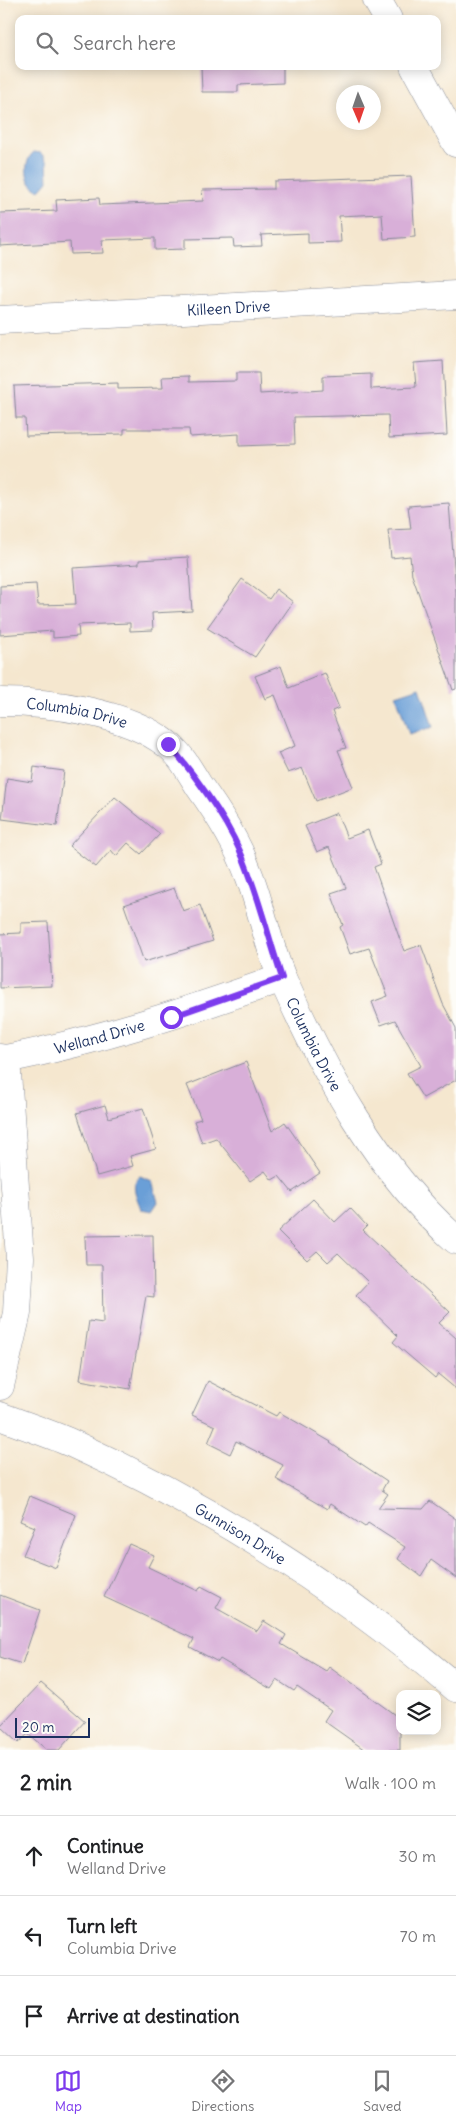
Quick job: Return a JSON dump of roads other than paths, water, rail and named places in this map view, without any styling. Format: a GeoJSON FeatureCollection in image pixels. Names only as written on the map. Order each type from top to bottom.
{"type":"FeatureCollection","features":[{"type":"Feature","properties":{"kind":"street"},"geometry":{"type":"LineString","coordinates":[[378,0],[386,15]]}},
{"type":"Feature","properties":{"kind":"street"},"geometry":{"type":"LineString","coordinates":[[416,70],[456,143]]}},
{"type":"Feature","properties":{"kind":"street","name":"Killeen Drive"},"geometry":{"type":"LineString","coordinates":[[0,320],[456,295]]}},
{"type":"Feature","properties":{"kind":"street","name":"Columbia Drive"},"geometry":{"type":"LineString","coordinates":[[0,702],[53,705],[142,729],[168,744],[182,760],[223,820],[239,850],[250,876],[282,978],[324,1062],[368,1139],[406,1190],[456,1240]]}},
{"type":"Feature","properties":{"kind":"street","name":"Welland Drive"},"geometry":{"type":"LineString","coordinates":[[3,1059],[72,1046],[171,1017],[282,978]]}},
{"type":"Feature","properties":{"kind":"street"},"geometry":{"type":"LineString","coordinates":[[0,1386],[10,1348],[16,1313],[20,1258],[3,1059]]}},
{"type":"Feature","properties":{"kind":"street","name":"Gunnison Drive"},"geometry":{"type":"LineString","coordinates":[[0,1416],[69,1443],[140,1477],[266,1548],[320,1583],[456,1688]]}},
{"type":"Feature","properties":{"kind":"water"},"geometry":{"type":"Polygon","coordinates":[[[34,152],[41,153],[47,162],[48,181],[40,190],[31,184],[27,173],[28,161],[34,152]]]}},
{"type":"Feature","properties":{"kind":"water"},"geometry":{"type":"Polygon","coordinates":[[[420,687],[433,727],[409,734],[396,695],[420,687]]]}},
{"type":"Feature","properties":{"kind":"water"},"geometry":{"type":"Polygon","coordinates":[[[140,1176],[152,1181],[158,1202],[152,1211],[141,1209],[136,1195],[134,1187],[140,1176]]]}}]}
